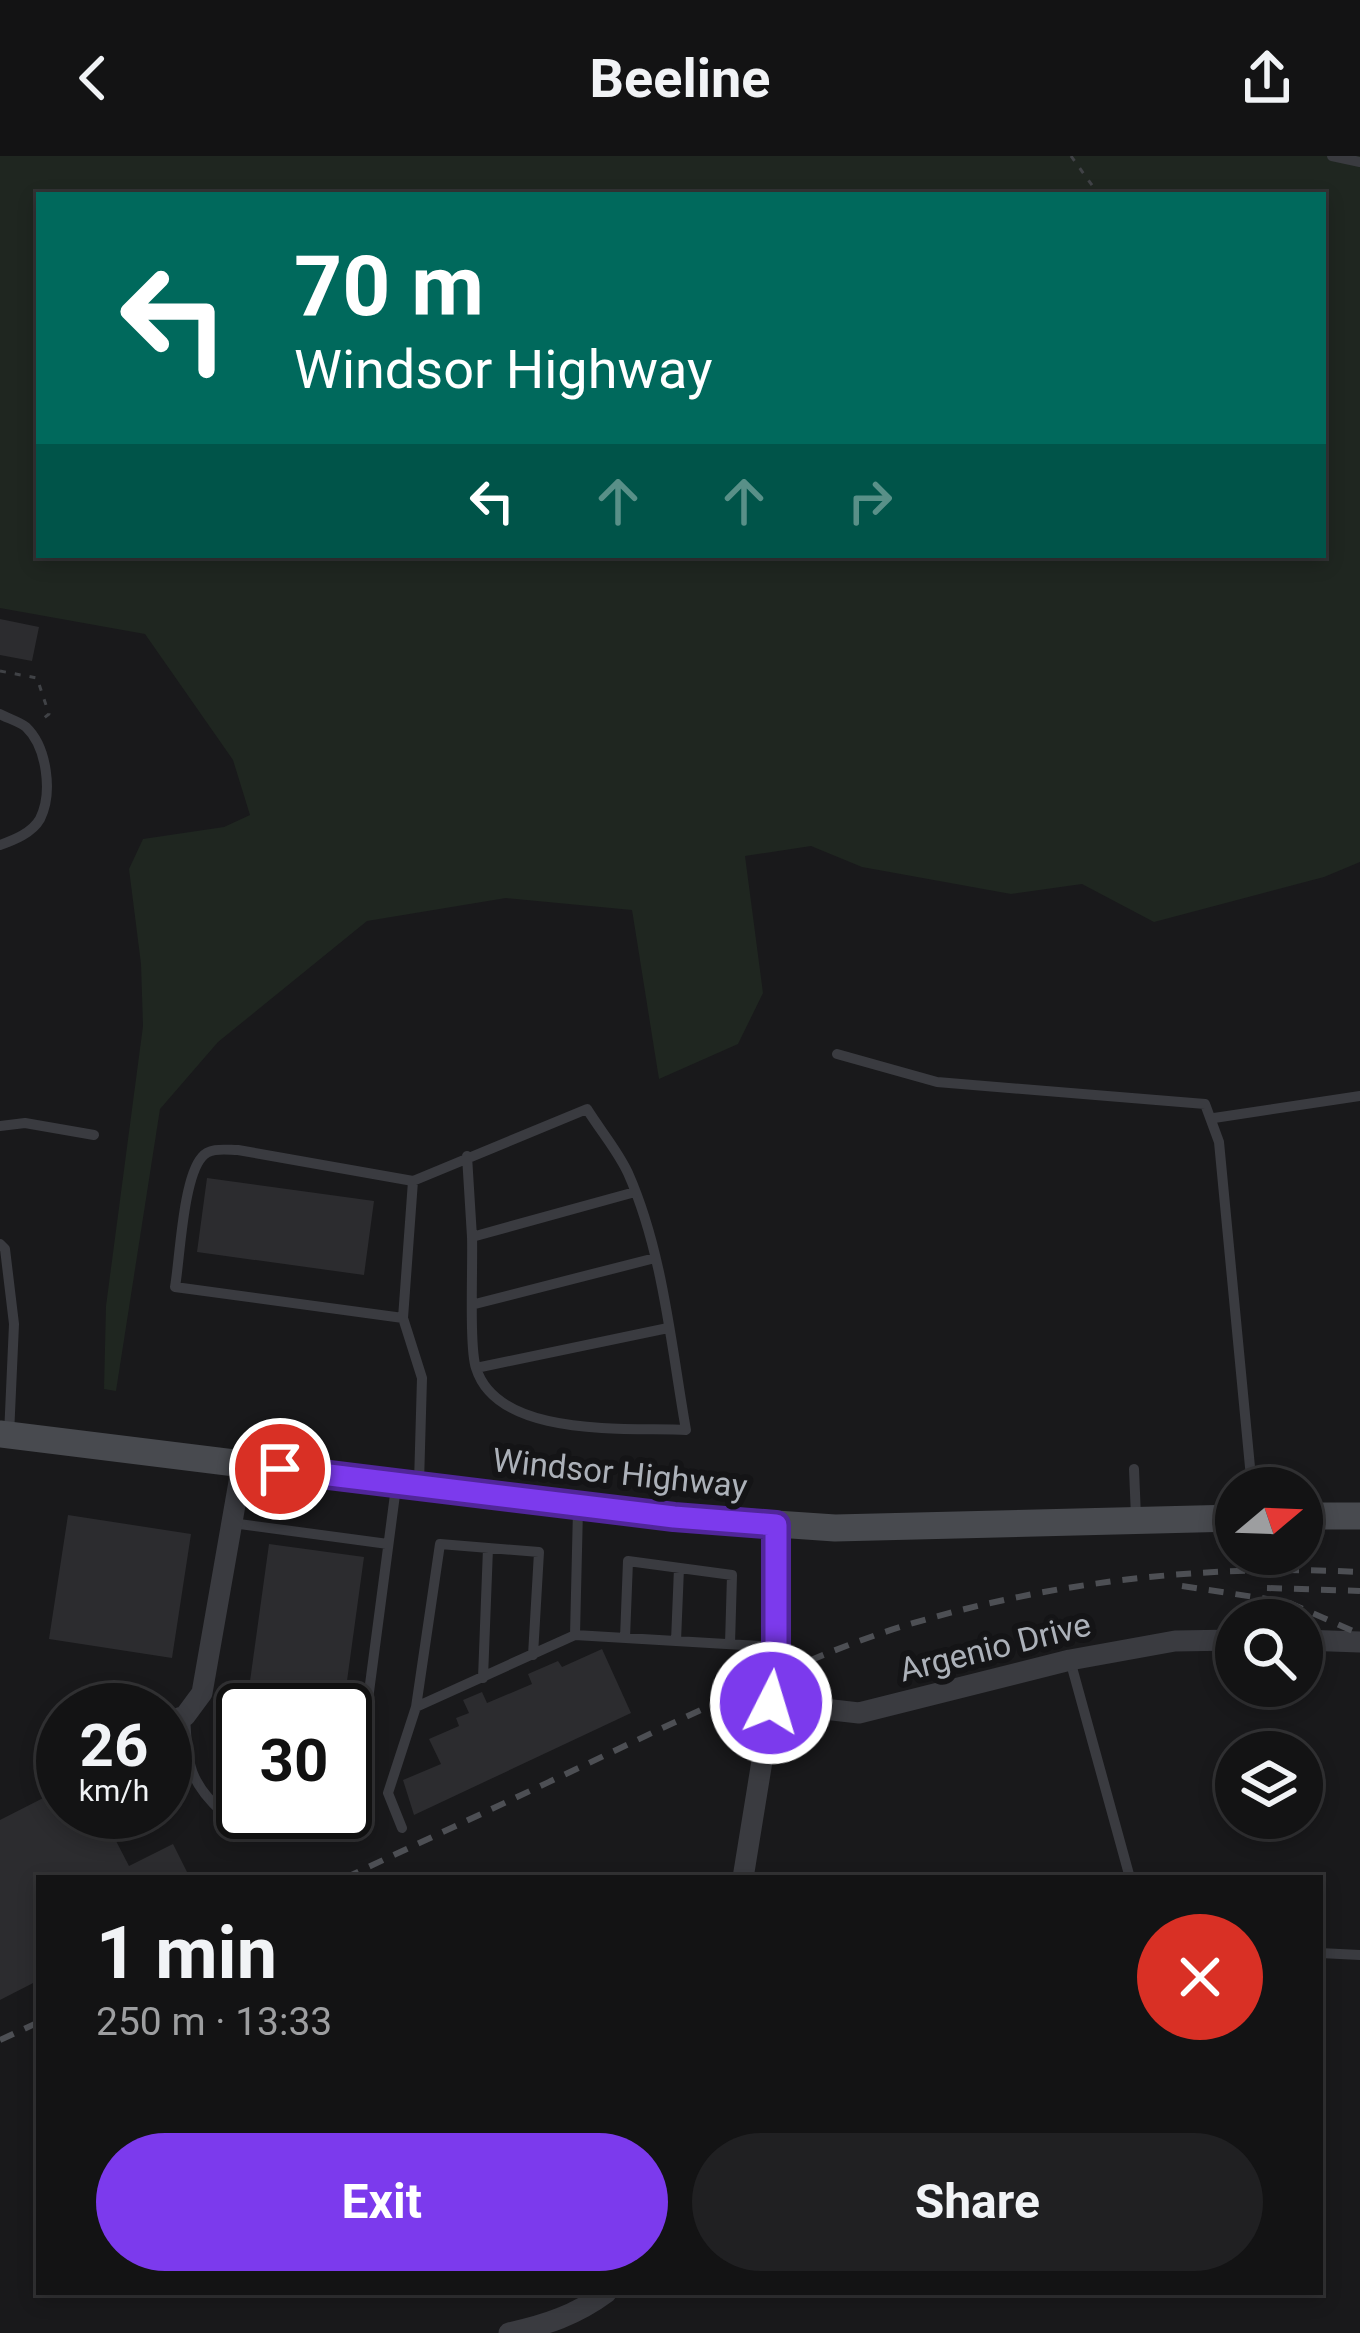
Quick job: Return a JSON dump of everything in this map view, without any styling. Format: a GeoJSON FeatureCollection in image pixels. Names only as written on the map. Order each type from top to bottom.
{"type":"FeatureCollection","features":[{"type":"Feature","properties":{"kind":"main road","name":"Windsor Highway"},"geometry":{"type":"LineString","coordinates":[[4,1435],[776,1525],[1215,1518]]}},
{"type":"Feature","properties":{"kind":"main road"},"geometry":{"type":"LineString","coordinates":[[1323,1516],[1360,1516]]}},
{"type":"Feature","properties":{"kind":"street"},"geometry":{"type":"LineString","coordinates":[[192,1703],[202,1693],[242,1465]]}},
{"type":"Feature","properties":{"kind":"street"},"geometry":{"type":"LineString","coordinates":[[743,1875],[771,1703],[776,1525]]}},
{"type":"Feature","properties":{"kind":"street","name":"Argenio Drive"},"geometry":{"type":"LineString","coordinates":[[771,1703],[859,1714],[1070,1660],[1174,1641],[1215,1640]]}},
{"type":"Feature","properties":{"kind":"street"},"geometry":{"type":"LineString","coordinates":[[1323,1641],[1360,1642]]}},
{"type":"Feature","properties":{"kind":"street"},"geometry":{"type":"LineString","coordinates":[[508,2333],[548,2324],[603,2295]]}},
{"type":"Feature","properties":{"kind":"lane"},"geometry":{"type":"LineString","coordinates":[[1332,156],[1360,162]]}},
{"type":"Feature","properties":{"kind":"lane"},"geometry":{"type":"LineString","coordinates":[[0,714],[28,732],[45,759],[40,819],[22,836],[0,845]]}},
{"type":"Feature","properties":{"kind":"lane"},"geometry":{"type":"LineString","coordinates":[[837,1054],[937,1082],[1189,1099],[1205,1104],[1214,1118],[1250,1467]]}},
{"type":"Feature","properties":{"kind":"lane"},"geometry":{"type":"LineString","coordinates":[[1214,1118],[1360,1096]]}},
{"type":"Feature","properties":{"kind":"lane"},"geometry":{"type":"LineString","coordinates":[[403,1318],[175,1287],[192,1177],[201,1157],[212,1150],[238,1150],[413,1181],[467,1156],[587,1109],[627,1170],[655,1258],[686,1430],[534,1418],[502,1404],[476,1368],[467,1156]]}},
{"type":"Feature","properties":{"kind":"lane"},"geometry":{"type":"LineString","coordinates":[[0,1126],[25,1123],[94,1135]]}},
{"type":"Feature","properties":{"kind":"lane"},"geometry":{"type":"LineString","coordinates":[[370,1683],[388,1544],[408,1485],[422,1378],[403,1318],[413,1181]]}},
{"type":"Feature","properties":{"kind":"lane"},"geometry":{"type":"LineString","coordinates":[[472,1237],[634,1192]]}},
{"type":"Feature","properties":{"kind":"lane"},"geometry":{"type":"LineString","coordinates":[[0,1244],[5,1249],[14,1324],[4,1435]]}},
{"type":"Feature","properties":{"kind":"lane"},"geometry":{"type":"LineString","coordinates":[[475,1304],[655,1258]]}},
{"type":"Feature","properties":{"kind":"lane"},"geometry":{"type":"LineString","coordinates":[[476,1368],[668,1328]]}},
{"type":"Feature","properties":{"kind":"lane"},"geometry":{"type":"LineString","coordinates":[[1134,1469],[1136,1520]]}},
{"type":"Feature","properties":{"kind":"lane"},"geometry":{"type":"LineString","coordinates":[[575,1635],[578,1505]]}},
{"type":"Feature","properties":{"kind":"lane"},"geometry":{"type":"LineString","coordinates":[[232,1523],[388,1544]]}},
{"type":"Feature","properties":{"kind":"lane"},"geometry":{"type":"LineString","coordinates":[[402,1828],[388,1793],[416,1707],[440,1544],[539,1552],[533,1655]]}},
{"type":"Feature","properties":{"kind":"lane"},"geometry":{"type":"LineString","coordinates":[[483,1678],[488,1548]]}},
{"type":"Feature","properties":{"kind":"lane"},"geometry":{"type":"LineString","coordinates":[[625,1638],[628,1561],[732,1575],[730,1644]]}},
{"type":"Feature","properties":{"kind":"lane"},"geometry":{"type":"LineString","coordinates":[[676,1641],[679,1568]]}},
{"type":"Feature","properties":{"kind":"lane"},"geometry":{"type":"LineString","coordinates":[[416,1707],[575,1635],[776,1647]]}},
{"type":"Feature","properties":{"kind":"lane"},"geometry":{"type":"LineString","coordinates":[[1070,1660],[1129,1875]]}},
{"type":"Feature","properties":{"kind":"lane"},"geometry":{"type":"LineString","coordinates":[[192,1775],[216,1806]]}},
{"type":"Feature","properties":{"kind":"lane"},"geometry":{"type":"LineString","coordinates":[[1323,1953],[1360,1955]]}},
{"type":"Feature","properties":{"kind":"path"},"geometry":{"type":"LineString","coordinates":[[1071,156],[1097,192]]}},
{"type":"Feature","properties":{"kind":"path"},"geometry":{"type":"LineString","coordinates":[[0,671],[37,678],[49,714],[28,732]]}},
{"type":"Feature","properties":{"kind":"shaded area"},"geometry":{"type":"Polygon","coordinates":[[[0,156],[1360,156],[1360,862],[1324,877],[1154,922],[1082,884],[1011,894],[862,867],[811,846],[745,856],[763,993],[738,1044],[659,1079],[632,910],[506,898],[367,921],[218,1042],[160,1109],[116,1391],[104,1389],[106,1306],[143,1026],[129,869],[143,839],[224,827],[250,815],[233,760],[145,634],[0,608],[0,156]]]}},
{"type":"Feature","properties":{"kind":"building"},"geometry":{"type":"Polygon","coordinates":[[[0,619],[39,627],[32,661],[0,655],[0,619]]]}},
{"type":"Feature","properties":{"kind":"building"},"geometry":{"type":"Polygon","coordinates":[[[207,1178],[374,1201],[364,1275],[197,1252],[207,1178]]]}},
{"type":"Feature","properties":{"kind":"building"},"geometry":{"type":"Polygon","coordinates":[[[68,1515],[191,1534],[172,1658],[49,1639],[68,1515]]]}},
{"type":"Feature","properties":{"kind":"building"},"geometry":{"type":"Polygon","coordinates":[[[269,1544],[364,1557],[347,1683],[250,1683],[269,1544]]]}},
{"type":"Feature","properties":{"kind":"building"},"geometry":{"type":"Polygon","coordinates":[[[602,1649],[631,1713],[414,1815],[403,1780],[441,1764],[429,1739],[459,1726],[456,1718],[469,1713],[463,1700],[482,1692],[487,1703],[532,1684],[528,1674],[558,1661],[562,1667],[602,1649]]]}},
{"type":"Feature","properties":{"kind":"building"},"geometry":{"type":"Polygon","coordinates":[[[36,1802],[36,1839],[115,1839],[129,1866],[173,1844],[188,1875],[36,1875],[36,1982],[0,2000],[0,1820],[36,1802]]]}},
{"type":"Feature","properties":{"kind":"railway"},"geometry":{"type":"LineString","coordinates":[[351,1875],[782,1672],[910,1624],[1020,1597],[1132,1579],[1246,1571],[1360,1572]]}},
{"type":"Feature","properties":{"kind":"railway"},"geometry":{"type":"LineString","coordinates":[[1182,1586],[1287,1602],[1360,1634]]}},
{"type":"Feature","properties":{"kind":"railway"},"geometry":{"type":"LineString","coordinates":[[1267,1588],[1360,1591]]}},
{"type":"Feature","properties":{"kind":"railway"},"geometry":{"type":"LineString","coordinates":[[0,2040],[36,2023]]}},
{"type":"Feature","properties":{"kind":"route"},"geometry":{"type":"LineString","coordinates":[[280,1469],[776,1525],[776,1675],[771,1703]]}}]}
